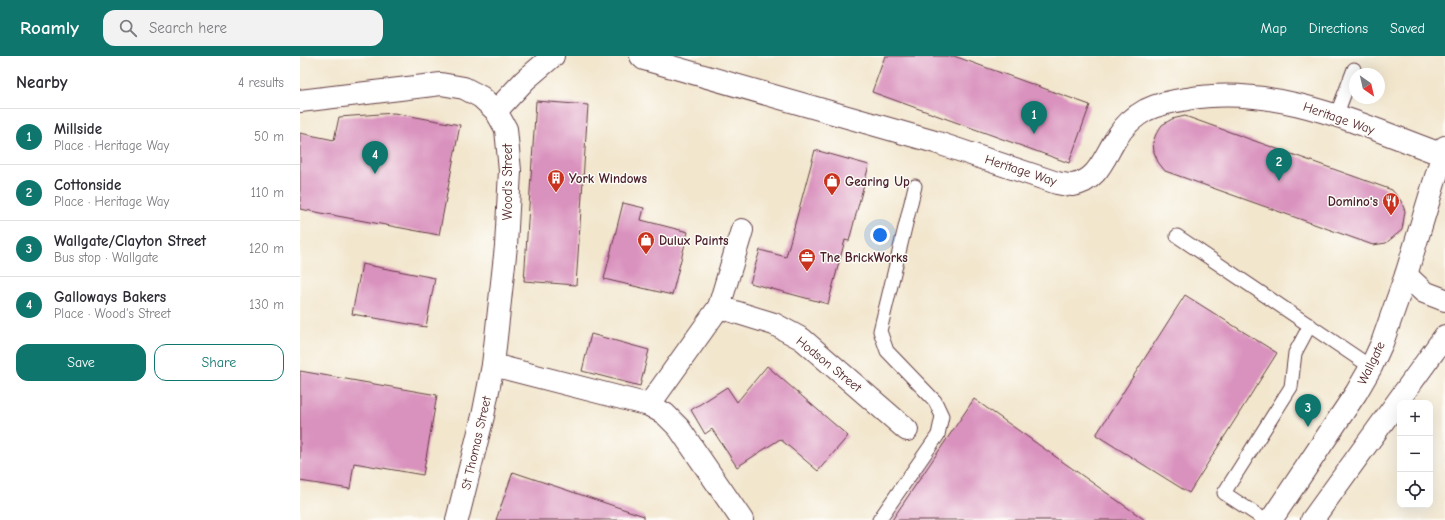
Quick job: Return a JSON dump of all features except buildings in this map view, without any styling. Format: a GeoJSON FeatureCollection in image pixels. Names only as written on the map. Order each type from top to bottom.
{"type":"FeatureCollection","features":[{"type":"Feature","properties":{"kind":"main road"},"geometry":{"type":"LineString","coordinates":[[496,111],[525,80],[553,56]]}},
{"type":"Feature","properties":{"kind":"main road","name":"Heritage Way"},"geometry":{"type":"LineString","coordinates":[[641,56],[659,63],[935,142],[1057,183],[1072,185],[1086,181],[1097,172],[1118,135],[1130,121],[1147,110],[1173,101],[1228,94],[1285,100],[1444,151]]}},
{"type":"Feature","properties":{"kind":"main road","name":"Wood's Street"},"geometry":{"type":"LineString","coordinates":[[300,101],[441,84],[464,88],[481,97],[496,111],[506,129],[510,171],[506,246],[493,365]]}},
{"type":"Feature","properties":{"kind":"main road","name":"Wallgate"},"geometry":{"type":"LineString","coordinates":[[1270,520],[1356,393],[1371,367],[1382,343],[1406,275],[1444,151]]}},
{"type":"Feature","properties":{"kind":"main road"},"geometry":{"type":"LineString","coordinates":[[649,405],[719,306],[742,230]]}},
{"type":"Feature","properties":{"kind":"main road"},"geometry":{"type":"LineString","coordinates":[[1406,275],[1424,292],[1445,300]]}},
{"type":"Feature","properties":{"kind":"main road","name":"Hodson Street"},"geometry":{"type":"LineString","coordinates":[[719,306],[774,324],[802,339],[907,430]]}},
{"type":"Feature","properties":{"kind":"main road"},"geometry":{"type":"LineString","coordinates":[[1312,520],[1445,336]]}},
{"type":"Feature","properties":{"kind":"main road"},"geometry":{"type":"LineString","coordinates":[[493,365],[649,405],[665,414],[679,428],[742,520]]}},
{"type":"Feature","properties":{"kind":"main road","name":"St Thomas Street"},"geometry":{"type":"LineString","coordinates":[[457,520],[483,416],[493,365]]}},
{"type":"Feature","properties":{"kind":"lane"},"geometry":{"type":"LineString","coordinates":[[1336,116],[1349,81]]}},
{"type":"Feature","properties":{"kind":"lane"},"geometry":{"type":"LineString","coordinates":[[879,520],[938,434],[942,416],[935,401],[887,351],[880,331],[915,186]]}},
{"type":"Feature","properties":{"kind":"lane"},"geometry":{"type":"LineString","coordinates":[[1176,236],[1371,367]]}},
{"type":"Feature","properties":{"kind":"lane"},"geometry":{"type":"LineString","coordinates":[[1265,520],[1224,493],[1290,387],[1295,353],[1310,325]]}},
{"type":"Feature","properties":{"kind":"place","name":"Millside"},"geometry":{"type":"Point","coordinates":[1034,134]}},
{"type":"Feature","properties":{"kind":"place","name":"Galloways Bakers"},"geometry":{"type":"Point","coordinates":[375,174]}},
{"type":"Feature","properties":{"kind":"place","name":"Cottonside"},"geometry":{"type":"Point","coordinates":[1279,181]}},
{"type":"Feature","properties":{"kind":"place","name":"York Windows"},"geometry":{"type":"Point","coordinates":[556,193]}},
{"type":"Feature","properties":{"kind":"place","name":"Gearing Up"},"geometry":{"type":"Point","coordinates":[832,196]}},
{"type":"Feature","properties":{"kind":"place","name":"Domino's"},"geometry":{"type":"Point","coordinates":[1391,216]}},
{"type":"Feature","properties":{"kind":"place","name":"Dulux Paints"},"geometry":{"type":"Point","coordinates":[646,255]}},
{"type":"Feature","properties":{"kind":"place","name":"The BrickWorks"},"geometry":{"type":"Point","coordinates":[807,272]}},
{"type":"Feature","properties":{"kind":"place","name":"Wallgate/Clayton Street"},"geometry":{"type":"Point","coordinates":[1308,427]}}]}
